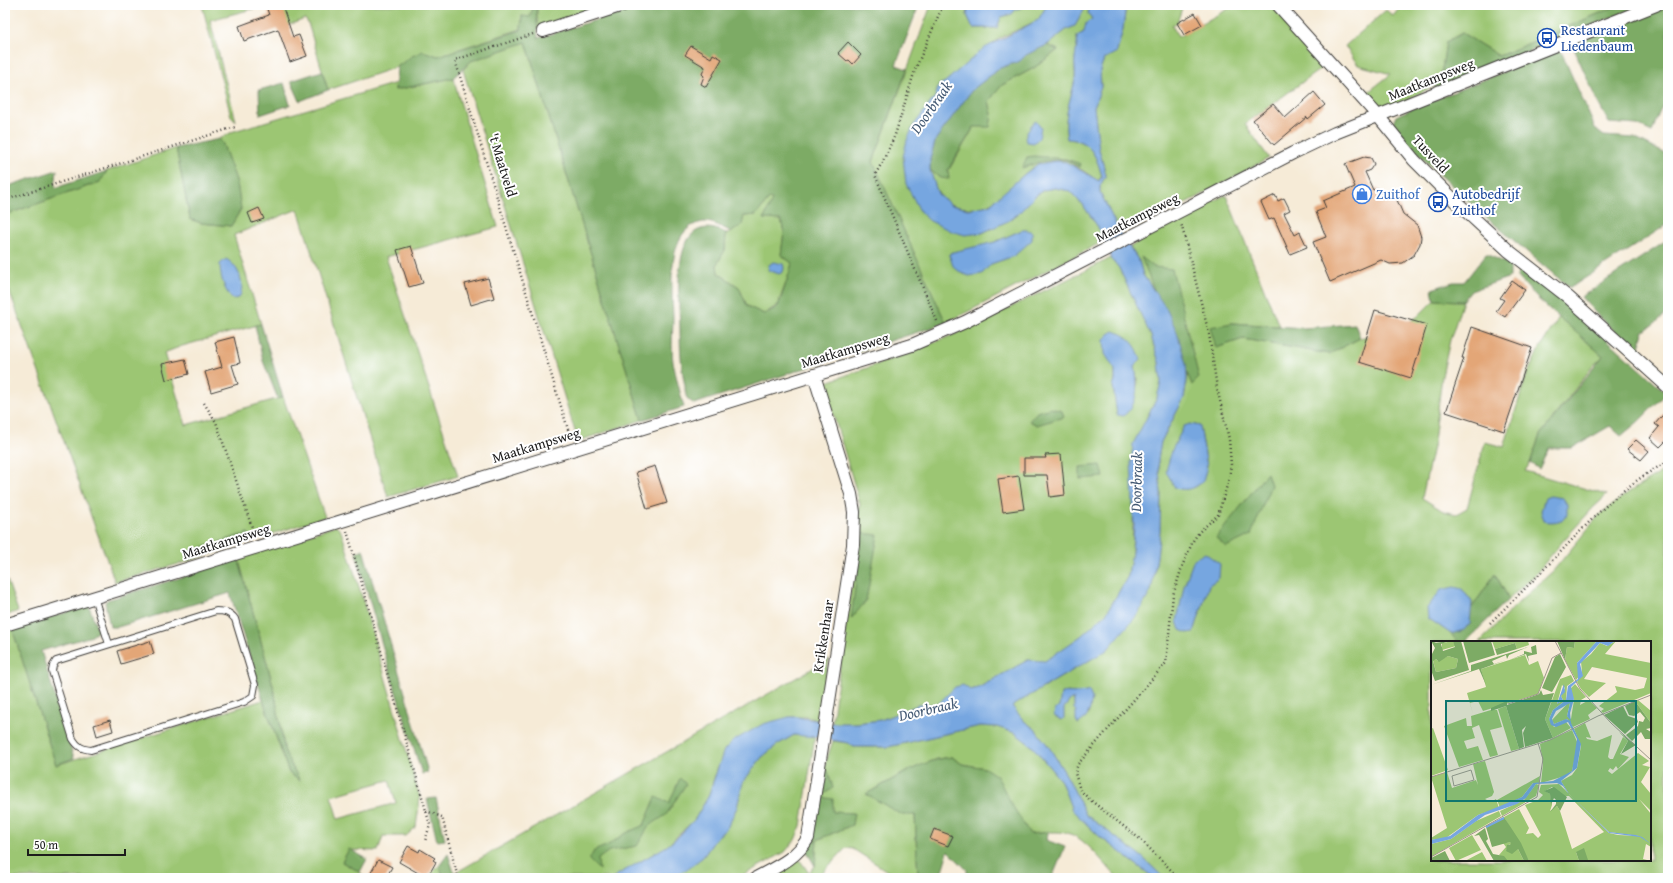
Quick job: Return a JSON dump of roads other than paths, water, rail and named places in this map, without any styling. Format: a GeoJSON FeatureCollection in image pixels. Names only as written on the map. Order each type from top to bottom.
{"type":"FeatureCollection","features":[{"type":"Feature","properties":{"kind":"street"},"geometry":{"type":"LineString","coordinates":[[543,31],[624,5]]}},
{"type":"Feature","properties":{"kind":"street","name":"Tusveld"},"geometry":{"type":"LineString","coordinates":[[1278,5],[1378,116],[1414,160],[1454,200],[1509,251],[1568,298],[1668,388]]}},
{"type":"Feature","properties":{"kind":"street","name":"Maatkampsweg"},"geometry":{"type":"LineString","coordinates":[[5,624],[912,345],[965,322],[1293,153],[1335,133],[1656,5]]}},
{"type":"Feature","properties":{"kind":"street","name":"Krikkenhaar"},"geometry":{"type":"LineString","coordinates":[[756,878],[793,857],[802,848],[808,838],[826,712],[853,545],[854,512],[851,494],[814,375]]}},
{"type":"Feature","properties":{"kind":"lane"},"geometry":{"type":"LineString","coordinates":[[94,597],[109,644]]}},
{"type":"Feature","properties":{"kind":"lane"},"geometry":{"type":"LineString","coordinates":[[216,612],[227,612],[235,619],[255,685],[253,696],[244,702],[91,750],[84,749],[77,746],[73,739],[52,671],[53,666],[56,661],[62,658],[109,644],[216,612]]}},
{"type":"Feature","properties":{"kind":"water"},"geometry":{"type":"Polygon","coordinates":[[[969,5],[1020,5],[1021,8],[1016,9],[1012,14],[1001,17],[997,28],[973,28],[967,15],[969,5]]]}},
{"type":"Feature","properties":{"kind":"water","name":"Doorbraak"},"geometry":{"type":"Polygon","coordinates":[[[1047,5],[1084,5],[1083,12],[1075,26],[1066,30],[1047,45],[1026,55],[1020,61],[1000,68],[972,90],[936,139],[930,159],[930,170],[938,194],[951,205],[969,209],[989,205],[1038,164],[1056,161],[1066,162],[1099,181],[1102,176],[1095,156],[1091,150],[1082,142],[1067,139],[1066,117],[1075,80],[1077,36],[1084,32],[1086,23],[1092,19],[1088,13],[1090,5],[1126,5],[1123,29],[1117,52],[1104,59],[1100,70],[1101,87],[1094,107],[1099,149],[1106,175],[1100,186],[1100,192],[1120,233],[1139,261],[1143,275],[1166,308],[1177,332],[1186,364],[1187,379],[1184,398],[1161,442],[1158,460],[1161,493],[1160,531],[1151,591],[1138,614],[1107,650],[1012,706],[1024,721],[1035,729],[1049,747],[1068,778],[1086,815],[1142,857],[1164,878],[1154,878],[1099,836],[1072,810],[1061,781],[1032,746],[1015,733],[997,727],[980,726],[888,747],[854,747],[848,743],[794,735],[777,745],[762,757],[743,782],[737,807],[727,828],[717,837],[703,857],[687,869],[669,878],[612,878],[667,846],[695,819],[708,797],[724,750],[733,741],[763,724],[789,717],[832,723],[857,723],[881,720],[918,705],[938,704],[955,687],[963,685],[970,690],[978,688],[1028,660],[1045,661],[1081,636],[1106,614],[1128,576],[1134,526],[1131,463],[1133,444],[1157,398],[1161,382],[1159,362],[1151,336],[1119,268],[1111,258],[1098,227],[1085,208],[1070,191],[1055,188],[1043,190],[1010,220],[982,233],[965,235],[951,231],[930,221],[921,213],[906,184],[903,157],[907,140],[914,125],[935,97],[939,85],[945,82],[983,49],[1038,20],[1047,5]]]}},
{"type":"Feature","properties":{"kind":"water"},"geometry":{"type":"Polygon","coordinates":[[[1036,121],[1041,128],[1039,138],[1034,143],[1027,142],[1025,139],[1028,132],[1032,124],[1036,121]]]}},
{"type":"Feature","properties":{"kind":"water"},"geometry":{"type":"Polygon","coordinates":[[[1022,230],[1032,232],[1032,240],[1014,256],[991,264],[982,274],[969,276],[961,273],[953,266],[949,254],[995,242],[1022,230]]]}},
{"type":"Feature","properties":{"kind":"water"},"geometry":{"type":"Polygon","coordinates":[[[226,259],[231,262],[240,276],[242,287],[239,298],[232,299],[223,283],[220,264],[226,259]]]}},
{"type":"Feature","properties":{"kind":"water"},"geometry":{"type":"Polygon","coordinates":[[[773,262],[783,264],[783,272],[779,274],[768,270],[769,265],[773,262]]]}},
{"type":"Feature","properties":{"kind":"water"},"geometry":{"type":"Polygon","coordinates":[[[1114,331],[1128,338],[1132,342],[1141,360],[1135,366],[1137,387],[1135,400],[1123,416],[1117,415],[1113,386],[1115,380],[1115,370],[1105,354],[1104,340],[1114,331]]]}},
{"type":"Feature","properties":{"kind":"water"},"geometry":{"type":"Polygon","coordinates":[[[1190,424],[1200,426],[1207,466],[1203,482],[1190,489],[1179,489],[1175,488],[1166,471],[1172,450],[1184,426],[1190,424]]]}},
{"type":"Feature","properties":{"kind":"water"},"geometry":{"type":"Polygon","coordinates":[[[1550,496],[1563,498],[1567,504],[1567,516],[1562,520],[1553,522],[1544,521],[1541,511],[1545,498],[1550,496]]]}},
{"type":"Feature","properties":{"kind":"water"},"geometry":{"type":"Polygon","coordinates":[[[1205,553],[1220,564],[1219,578],[1209,585],[1194,632],[1187,633],[1180,630],[1177,621],[1184,586],[1194,559],[1205,553]]]}},
{"type":"Feature","properties":{"kind":"water"},"geometry":{"type":"Polygon","coordinates":[[[1454,587],[1462,589],[1472,602],[1470,623],[1464,630],[1451,634],[1428,618],[1427,608],[1441,590],[1454,587]]]}},
{"type":"Feature","properties":{"kind":"water"},"geometry":{"type":"Polygon","coordinates":[[[1089,691],[1092,698],[1090,709],[1086,718],[1078,724],[1076,720],[1076,711],[1074,709],[1074,699],[1071,699],[1064,708],[1064,718],[1062,720],[1054,716],[1055,710],[1059,707],[1061,693],[1082,693],[1089,691]]]}},
{"type":"Feature","properties":{"kind":"place","name":"Restaurant Liedenbaum"},"geometry":{"type":"Point","coordinates":[1547,38]}},
{"type":"Feature","properties":{"kind":"place","name":"Zuithof"},"geometry":{"type":"Point","coordinates":[1362,194]}},
{"type":"Feature","properties":{"kind":"place","name":"Autobedrijf Zuithof"},"geometry":{"type":"Point","coordinates":[1438,202]}}]}
